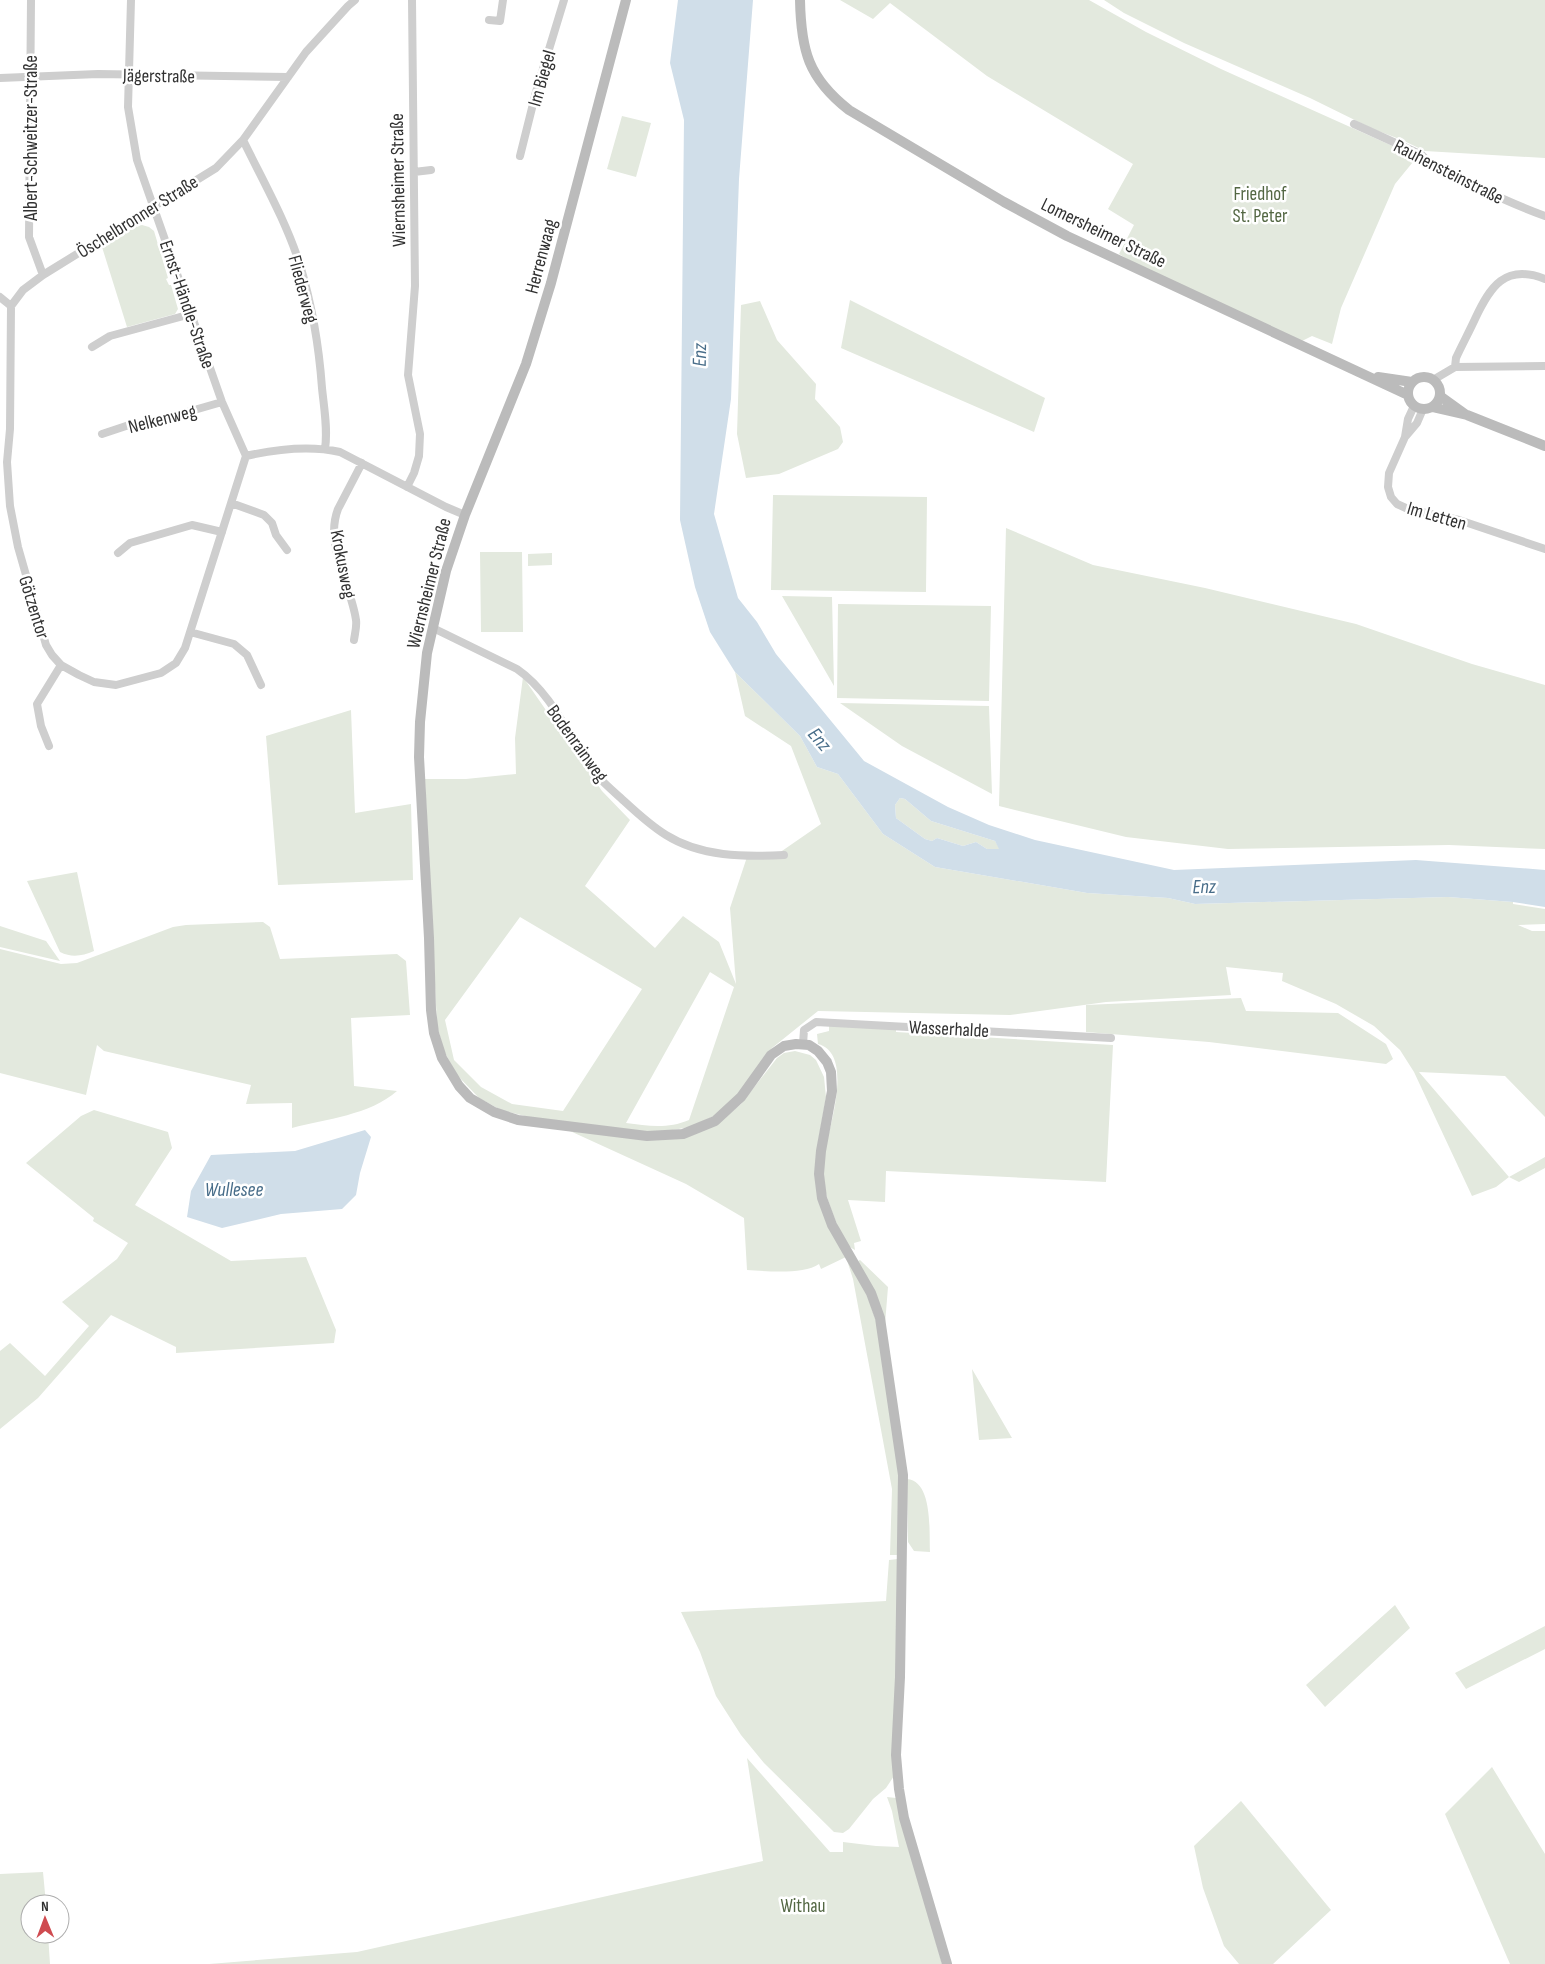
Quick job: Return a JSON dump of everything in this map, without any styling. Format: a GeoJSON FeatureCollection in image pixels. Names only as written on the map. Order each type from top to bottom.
{"type":"FeatureCollection","features":[{"type":"Feature","properties":{"kind":"main road","name":"Herrenwaag"},"geometry":{"type":"LineString","coordinates":[[465,515],[526,364],[551,283],[626,0]]}},
{"type":"Feature","properties":{"kind":"main road","name":"Lomersheimer Straße"},"geometry":{"type":"LineString","coordinates":[[800,0],[802,36],[814,73],[836,100],[849,110],[1004,202],[1067,236],[1408,395]]}},
{"type":"Feature","properties":{"kind":"main road","name":"Lomersheimer Straße"},"geometry":{"type":"LineString","coordinates":[[1368,376],[1412,382]]}},
{"type":"Feature","properties":{"kind":"main road"},"geometry":{"type":"LineString","coordinates":[[1423,408],[1439,400],[1440,396],[1439,387],[1433,380],[1424,377],[1412,382],[1408,395],[1423,408],[1467,415]]}},
{"type":"Feature","properties":{"kind":"main road"},"geometry":{"type":"LineString","coordinates":[[1440,396],[1467,415],[1545,446]]}},
{"type":"Feature","properties":{"kind":"main road","name":"Wiernsheimer Straße"},"geometry":{"type":"LineString","coordinates":[[465,515],[446,571],[427,653],[420,722],[419,757],[431,1010],[434,1033],[442,1058],[459,1086],[470,1098],[494,1112],[518,1120],[647,1136],[683,1134],[715,1121],[741,1097],[771,1055],[784,1046],[803,1044]]}},
{"type":"Feature","properties":{"kind":"main road"},"geometry":{"type":"LineString","coordinates":[[803,1044],[818,1051],[831,1072],[832,1098],[824,1132],[820,1166],[822,1198],[832,1225],[871,1293],[880,1318],[885,1346],[903,1475],[904,1518],[897,1773],[904,1818],[947,1964]]}},
{"type":"Feature","properties":{"kind":"street","name":"Albert-Schweitzer-Straße"},"geometry":{"type":"LineString","coordinates":[[31,0],[29,236],[43,275]]}},
{"type":"Feature","properties":{"kind":"street","name":"Ernst-Händle-Straße"},"geometry":{"type":"LineString","coordinates":[[132,0],[128,107],[137,160],[222,402],[246,456]]}},
{"type":"Feature","properties":{"kind":"street","name":"Öschelbronner Straße"},"geometry":{"type":"LineString","coordinates":[[11,306],[24,290],[43,275],[216,168],[243,140],[306,52],[348,6],[356,0]]}},
{"type":"Feature","properties":{"kind":"street","name":"Wiernsheimer Straße"},"geometry":{"type":"LineString","coordinates":[[412,0],[415,286],[408,375],[420,434],[419,456],[407,487],[465,515]]}},
{"type":"Feature","properties":{"kind":"street"},"geometry":{"type":"LineString","coordinates":[[489,20],[500,21],[503,0]]}},
{"type":"Feature","properties":{"kind":"street","name":"Im Biegel"},"geometry":{"type":"LineString","coordinates":[[520,156],[536,92],[564,0]]}},
{"type":"Feature","properties":{"kind":"street","name":"Jägerstraße"},"geometry":{"type":"LineString","coordinates":[[0,78],[98,74],[288,77]]}},
{"type":"Feature","properties":{"kind":"street","name":"Rauhensteinstraße"},"geometry":{"type":"LineString","coordinates":[[1354,124],[1422,155],[1429,164],[1445,172],[1516,205],[1545,216]]}},
{"type":"Feature","properties":{"kind":"street","name":"Fliederweg"},"geometry":{"type":"LineString","coordinates":[[243,140],[272,198],[289,238],[299,264],[311,307],[322,384],[327,437],[324,449]]}},
{"type":"Feature","properties":{"kind":"street"},"geometry":{"type":"LineString","coordinates":[[414,172],[431,170]]}},
{"type":"Feature","properties":{"kind":"street"},"geometry":{"type":"LineString","coordinates":[[1455,367],[1456,358],[1487,294],[1496,283],[1518,274],[1532,274],[1545,279]]}},
{"type":"Feature","properties":{"kind":"street"},"geometry":{"type":"LineString","coordinates":[[0,297],[11,306]]}},
{"type":"Feature","properties":{"kind":"street","name":"Götzentor"},"geometry":{"type":"LineString","coordinates":[[11,306],[8,462],[10,506],[18,547],[46,645],[61,664],[79,675],[105,684],[116,685],[162,673],[176,663],[185,648],[246,456]]}},
{"type":"Feature","properties":{"kind":"street"},"geometry":{"type":"LineString","coordinates":[[92,347],[110,336],[191,314]]}},
{"type":"Feature","properties":{"kind":"street"},"geometry":{"type":"LineString","coordinates":[[1433,380],[1455,367],[1545,366]]}},
{"type":"Feature","properties":{"kind":"street","name":"Nelkenweg"},"geometry":{"type":"LineString","coordinates":[[102,434],[126,426],[163,419],[222,402]]}},
{"type":"Feature","properties":{"kind":"street","name":"Im Letten"},"geometry":{"type":"LineString","coordinates":[[1423,408],[1408,420],[1405,437],[1389,474],[1388,487],[1391,497],[1397,504],[1459,520],[1545,549]]}},
{"type":"Feature","properties":{"kind":"street"},"geometry":{"type":"LineString","coordinates":[[246,456],[271,450],[324,449],[340,452],[407,487]]}},
{"type":"Feature","properties":{"kind":"street","name":"Krokusweg"},"geometry":{"type":"LineString","coordinates":[[354,640],[356,621],[336,544],[334,528],[338,509],[362,463]]}},
{"type":"Feature","properties":{"kind":"street"},"geometry":{"type":"LineString","coordinates":[[231,503],[264,515],[272,523],[276,535],[287,550]]}},
{"type":"Feature","properties":{"kind":"street"},"geometry":{"type":"LineString","coordinates":[[118,553],[130,543],[192,525],[222,532]]}},
{"type":"Feature","properties":{"kind":"street","name":"Bodenrainweg"},"geometry":{"type":"LineString","coordinates":[[433,628],[517,669],[527,676],[563,721],[586,761],[600,778],[640,816],[666,835],[697,849],[722,854],[784,855]]}},
{"type":"Feature","properties":{"kind":"street"},"geometry":{"type":"LineString","coordinates":[[190,632],[234,644],[247,655],[261,685]]}},
{"type":"Feature","properties":{"kind":"street"},"geometry":{"type":"LineString","coordinates":[[49,746],[41,726],[37,704],[61,664]]}},
{"type":"Feature","properties":{"kind":"street","name":"Wasserhalde"},"geometry":{"type":"LineString","coordinates":[[803,1044],[804,1030],[816,1022],[1111,1038]]}},
{"type":"Feature","properties":{"kind":"green space","name":"Friedhof St. Peter"},"geometry":{"type":"Polygon","coordinates":[[[840,0],[1089,0],[1146,32],[1221,69],[1417,157],[1395,184],[1341,308],[1332,344],[1312,336],[1302,341],[1149,272],[1119,254],[1134,225],[1108,209],[1133,164],[987,76],[890,3],[873,19],[840,0]]]}},
{"type":"Feature","properties":{"kind":"green space"},"geometry":{"type":"Polygon","coordinates":[[[1104,0],[1545,0],[1545,158],[1425,151],[1184,43],[1124,13],[1104,0]]]}},
{"type":"Feature","properties":{"kind":"green space"},"geometry":{"type":"Polygon","coordinates":[[[622,116],[651,123],[636,177],[607,169],[622,116]]]}},
{"type":"Feature","properties":{"kind":"green space"},"geometry":{"type":"Polygon","coordinates":[[[142,225],[154,231],[168,278],[166,279],[169,285],[171,285],[178,309],[175,314],[127,327],[102,247],[133,227],[142,225]]]}},
{"type":"Feature","properties":{"kind":"green space"},"geometry":{"type":"Polygon","coordinates":[[[850,300],[1045,398],[1034,432],[841,348],[850,300]]]}},
{"type":"Feature","properties":{"kind":"green space"},"geometry":{"type":"Polygon","coordinates":[[[760,301],[777,340],[816,384],[815,399],[840,427],[843,442],[838,449],[779,474],[746,478],[737,434],[741,305],[760,301]]]}},
{"type":"Feature","properties":{"kind":"green space"},"geometry":{"type":"Polygon","coordinates":[[[773,495],[927,497],[926,592],[771,590],[773,495]]]}},
{"type":"Feature","properties":{"kind":"green space"},"geometry":{"type":"Polygon","coordinates":[[[1006,528],[1093,565],[1205,588],[1356,624],[1472,664],[1545,685],[1545,849],[1449,845],[1228,849],[1126,837],[999,806],[1006,528]]]}},
{"type":"Feature","properties":{"kind":"green space"},"geometry":{"type":"Polygon","coordinates":[[[480,552],[522,552],[523,632],[481,632],[480,552]]]}},
{"type":"Feature","properties":{"kind":"green space"},"geometry":{"type":"Polygon","coordinates":[[[552,553],[552,565],[528,566],[528,554],[552,553]]]}},
{"type":"Feature","properties":{"kind":"green space"},"geometry":{"type":"Polygon","coordinates":[[[782,596],[832,597],[834,686],[782,596]]]}},
{"type":"Feature","properties":{"kind":"green space"},"geometry":{"type":"Polygon","coordinates":[[[838,604],[991,606],[989,701],[837,698],[838,604]]]}},
{"type":"Feature","properties":{"kind":"green space"},"geometry":{"type":"Polygon","coordinates":[[[735,672],[800,736],[817,767],[838,774],[883,834],[935,867],[1087,893],[1168,898],[1195,904],[1448,897],[1513,902],[1513,904],[1545,909],[1545,924],[1518,925],[1532,931],[1545,931],[1545,1117],[1505,1076],[1419,1072],[1509,1177],[1496,1187],[1472,1196],[1414,1072],[1400,1050],[1374,1026],[1336,1004],[1282,981],[1283,973],[1226,967],[1231,995],[1106,1002],[1010,1015],[818,1011],[772,1048],[737,1096],[714,1116],[690,1127],[667,1131],[637,1131],[533,1118],[501,1110],[479,1098],[457,1075],[444,1051],[437,1025],[425,779],[466,779],[516,774],[515,738],[523,677],[602,791],[630,820],[585,886],[655,948],[683,916],[719,942],[736,984],[730,908],[748,854],[779,853],[821,824],[791,746],[745,716],[735,672]],[[520,917],[445,1020],[454,1060],[481,1087],[512,1104],[563,1111],[642,989],[520,917]],[[710,972],[626,1123],[666,1126],[689,1120],[734,987],[710,972]]]}},
{"type":"Feature","properties":{"kind":"green space"},"geometry":{"type":"Polygon","coordinates":[[[840,703],[989,706],[992,794],[902,746],[840,703]]]}},
{"type":"Feature","properties":{"kind":"green space"},"geometry":{"type":"Polygon","coordinates":[[[351,710],[355,813],[411,804],[413,880],[278,885],[266,736],[351,710]]]}},
{"type":"Feature","properties":{"kind":"green space"},"geometry":{"type":"Polygon","coordinates":[[[900,798],[905,799],[931,821],[995,841],[1000,849],[987,849],[976,842],[963,846],[937,838],[932,841],[925,839],[896,818],[895,805],[900,798]]]}},
{"type":"Feature","properties":{"kind":"green space"},"geometry":{"type":"Polygon","coordinates":[[[77,872],[94,951],[73,956],[60,952],[27,881],[77,872]]]}},
{"type":"Feature","properties":{"kind":"green space"},"geometry":{"type":"Polygon","coordinates":[[[263,922],[270,927],[280,959],[397,954],[406,961],[410,1015],[351,1018],[354,1086],[397,1091],[374,1106],[361,1111],[292,1128],[292,1103],[246,1104],[251,1085],[104,1051],[97,1045],[86,1095],[0,1073],[0,949],[61,964],[77,963],[173,927],[263,922]]]}},
{"type":"Feature","properties":{"kind":"green space"},"geometry":{"type":"Polygon","coordinates":[[[0,926],[46,941],[60,961],[0,947],[0,926]]]}},
{"type":"Feature","properties":{"kind":"green space"},"geometry":{"type":"Polygon","coordinates":[[[1241,998],[1246,1011],[1338,1013],[1386,1044],[1393,1059],[1386,1064],[1209,1042],[1086,1032],[1086,1005],[1241,998]]]}},
{"type":"Feature","properties":{"kind":"green space"},"geometry":{"type":"Polygon","coordinates":[[[829,1025],[896,1027],[896,1032],[1113,1045],[1106,1182],[886,1171],[885,1202],[848,1200],[861,1241],[854,1243],[855,1250],[851,1248],[843,1238],[836,1222],[824,1181],[826,1146],[835,1106],[837,1074],[835,1060],[829,1050],[818,1044],[817,1034],[829,1031],[829,1025]]]}},
{"type":"Feature","properties":{"kind":"green space"},"geometry":{"type":"Polygon","coordinates":[[[795,1051],[810,1055],[816,1060],[824,1077],[826,1097],[817,1148],[816,1183],[867,1295],[877,1324],[898,1466],[898,1555],[890,1555],[892,1489],[853,1279],[846,1257],[821,1269],[819,1264],[804,1270],[794,1271],[747,1270],[744,1218],[686,1184],[570,1131],[646,1140],[721,1121],[741,1104],[777,1058],[784,1053],[795,1051]]]}},
{"type":"Feature","properties":{"kind":"green space"},"geometry":{"type":"Polygon","coordinates":[[[94,1110],[168,1132],[172,1148],[135,1205],[231,1261],[306,1257],[336,1330],[334,1343],[176,1353],[176,1347],[111,1315],[38,1398],[0,1429],[0,1351],[10,1343],[45,1376],[89,1326],[62,1302],[117,1259],[128,1243],[93,1221],[94,1218],[26,1163],[81,1116],[94,1110]]]}},
{"type":"Feature","properties":{"kind":"green space"},"geometry":{"type":"Polygon","coordinates":[[[1545,1157],[1545,1168],[1519,1182],[1509,1177],[1545,1157]]]}},
{"type":"Feature","properties":{"kind":"green space"},"geometry":{"type":"Polygon","coordinates":[[[860,1260],[888,1287],[885,1324],[858,1261],[860,1260]]]}},
{"type":"Feature","properties":{"kind":"green space"},"geometry":{"type":"Polygon","coordinates":[[[972,1369],[1012,1438],[979,1440],[972,1369]]]}},
{"type":"Feature","properties":{"kind":"green space"},"geometry":{"type":"Polygon","coordinates":[[[907,1479],[915,1482],[921,1488],[925,1498],[928,1509],[930,1552],[914,1551],[908,1542],[907,1479]]]}},
{"type":"Feature","properties":{"kind":"green space"},"geometry":{"type":"Polygon","coordinates":[[[898,1559],[894,1776],[886,1788],[873,1799],[849,1829],[843,1833],[834,1832],[764,1763],[741,1735],[716,1696],[700,1652],[681,1612],[886,1601],[889,1560],[898,1559]]]}},
{"type":"Feature","properties":{"kind":"green space"},"geometry":{"type":"Polygon","coordinates":[[[1395,1605],[1410,1628],[1325,1707],[1306,1685],[1395,1605]]]}},
{"type":"Feature","properties":{"kind":"green space"},"geometry":{"type":"Polygon","coordinates":[[[1545,1626],[1545,1649],[1466,1689],[1455,1673],[1545,1626]]]}},
{"type":"Feature","properties":{"kind":"green space","name":"Withau"},"geometry":{"type":"Polygon","coordinates":[[[747,1758],[830,1852],[843,1852],[843,1842],[899,1847],[892,1811],[887,1797],[896,1798],[942,1964],[209,1964],[357,1952],[763,1861],[747,1758]]]}},
{"type":"Feature","properties":{"kind":"green space"},"geometry":{"type":"Polygon","coordinates":[[[1492,1767],[1545,1854],[1545,1964],[1510,1964],[1445,1814],[1492,1767]]]}},
{"type":"Feature","properties":{"kind":"green space"},"geometry":{"type":"Polygon","coordinates":[[[1241,1801],[1331,1910],[1273,1964],[1239,1964],[1224,1946],[1203,1888],[1194,1846],[1241,1801]]]}},
{"type":"Feature","properties":{"kind":"green space"},"geometry":{"type":"Polygon","coordinates":[[[43,1872],[45,1894],[20,1894],[20,1944],[49,1944],[50,1964],[0,1964],[0,1874],[43,1872]]]}},
{"type":"Feature","properties":{"kind":"water","name":"Enz"},"geometry":{"type":"Polygon","coordinates":[[[678,0],[753,0],[739,179],[731,399],[714,514],[738,598],[757,622],[776,654],[864,761],[948,807],[989,825],[1035,840],[1174,870],[1416,860],[1545,870],[1545,907],[1513,902],[1448,897],[1195,904],[1168,898],[1087,893],[935,867],[883,834],[838,774],[817,767],[800,736],[735,672],[710,632],[695,587],[680,520],[684,120],[670,63],[678,0]],[[900,798],[895,805],[896,818],[925,839],[932,841],[937,838],[963,846],[976,842],[987,849],[999,849],[995,841],[931,821],[905,799],[900,798]]]}},
{"type":"Feature","properties":{"kind":"water","name":"Wullesee"},"geometry":{"type":"Polygon","coordinates":[[[365,1130],[371,1137],[360,1173],[356,1195],[342,1209],[281,1214],[222,1228],[187,1217],[191,1191],[211,1155],[295,1151],[365,1130]]]}}]}
